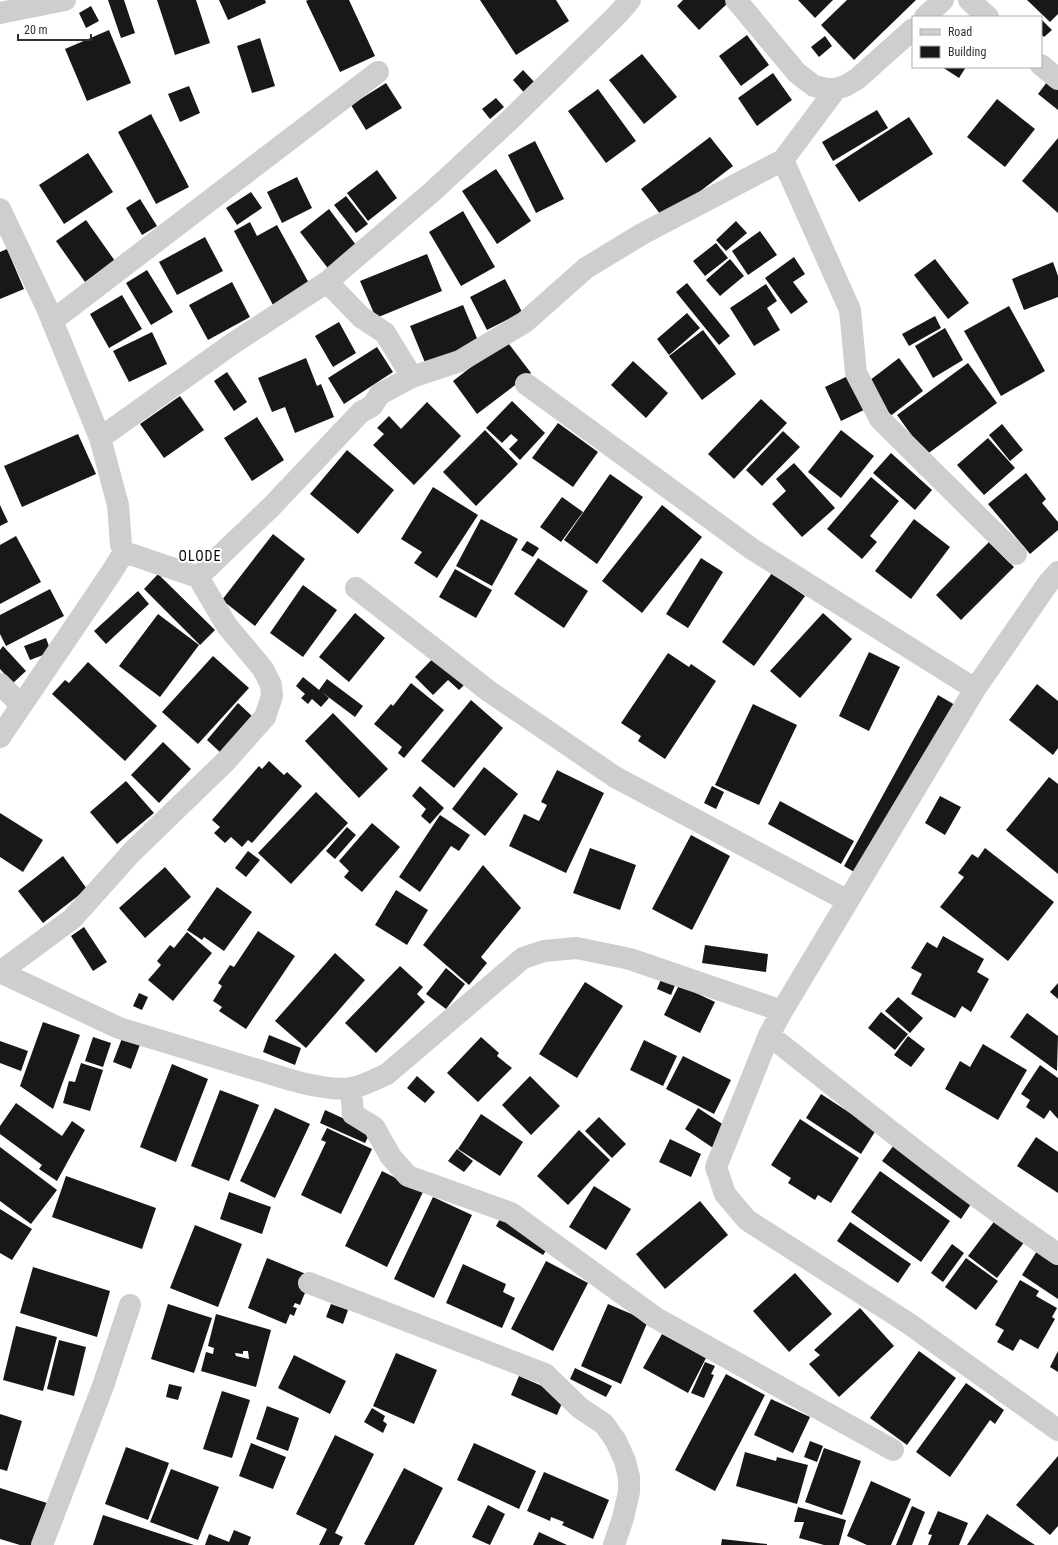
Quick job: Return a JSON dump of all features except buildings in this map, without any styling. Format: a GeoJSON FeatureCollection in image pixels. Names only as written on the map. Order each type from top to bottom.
{"type":"FeatureCollection","features":[{"type":"Feature","properties":{"kind":"street"},"geometry":{"type":"LineString","coordinates":[[0,13],[64,0]]}},
{"type":"Feature","properties":{"kind":"street"},"geometry":{"type":"LineString","coordinates":[[100,438],[232,344],[327,282],[438,187],[513,117],[617,15],[630,0]]}},
{"type":"Feature","properties":{"kind":"street"},"geometry":{"type":"LineString","coordinates":[[736,0],[797,73],[814,86],[836,89]]}},
{"type":"Feature","properties":{"kind":"street"},"geometry":{"type":"LineString","coordinates":[[926,16],[943,0]]}},
{"type":"Feature","properties":{"kind":"street"},"geometry":{"type":"LineString","coordinates":[[969,0],[987,16]]}},
{"type":"Feature","properties":{"kind":"street"},"geometry":{"type":"LineString","coordinates":[[198,577],[271,507],[361,412],[372,406],[380,394],[412,377],[460,362],[525,322],[586,268],[642,234],[783,160],[836,89],[857,79],[912,30]]}},
{"type":"Feature","properties":{"kind":"street"},"geometry":{"type":"LineString","coordinates":[[52,321],[378,72]]}},
{"type":"Feature","properties":{"kind":"street"},"geometry":{"type":"LineString","coordinates":[[783,160],[850,310],[856,374],[880,419],[1016,554]]}},
{"type":"Feature","properties":{"kind":"street"},"geometry":{"type":"LineString","coordinates":[[0,210],[52,321],[100,438],[118,505],[121,545],[124,552],[198,577],[227,626],[263,669],[271,685],[272,696],[265,717],[226,761],[132,852],[72,919],[0,972],[119,1028],[291,1080],[316,1086],[351,1088],[387,1074],[523,958],[544,951],[578,948],[630,959],[782,1011]]}},
{"type":"Feature","properties":{"kind":"street"},"geometry":{"type":"LineString","coordinates":[[327,282],[361,317],[385,333],[412,377]]}},
{"type":"Feature","properties":{"kind":"street"},"geometry":{"type":"LineString","coordinates":[[526,384],[752,549],[976,689]]}},
{"type":"Feature","properties":{"kind":"street"},"geometry":{"type":"LineString","coordinates":[[0,737],[124,552]]}},
{"type":"Feature","properties":{"kind":"street"},"geometry":{"type":"LineString","coordinates":[[1055,581],[976,689],[782,1011],[769,1036],[716,1168],[725,1194],[747,1220],[908,1323],[1058,1430]]}},
{"type":"Feature","properties":{"kind":"street"},"geometry":{"type":"LineString","coordinates":[[356,588],[490,692],[615,777],[848,901]]}},
{"type":"Feature","properties":{"kind":"street"},"geometry":{"type":"LineString","coordinates":[[0,684],[20,706]]}},
{"type":"Feature","properties":{"kind":"street"},"geometry":{"type":"LineString","coordinates":[[769,1036],[898,1137],[1024,1232],[1058,1254]]}},
{"type":"Feature","properties":{"kind":"street"},"geometry":{"type":"LineString","coordinates":[[351,1088],[353,1114],[374,1127],[391,1157],[408,1176],[511,1213],[656,1318],[893,1450]]}},
{"type":"Feature","properties":{"kind":"street"},"geometry":{"type":"LineString","coordinates":[[308,1283],[545,1374],[580,1408],[604,1424],[616,1441],[625,1461],[629,1477],[629,1492],[623,1518],[614,1545]]}},
{"type":"Feature","properties":{"kind":"street"},"geometry":{"type":"LineString","coordinates":[[42,1545],[104,1386],[130,1305]]}},
{"type":"Feature","properties":{"kind":"district","name":"OLODE"},"geometry":{"type":"Point","coordinates":[200,556]}}]}
